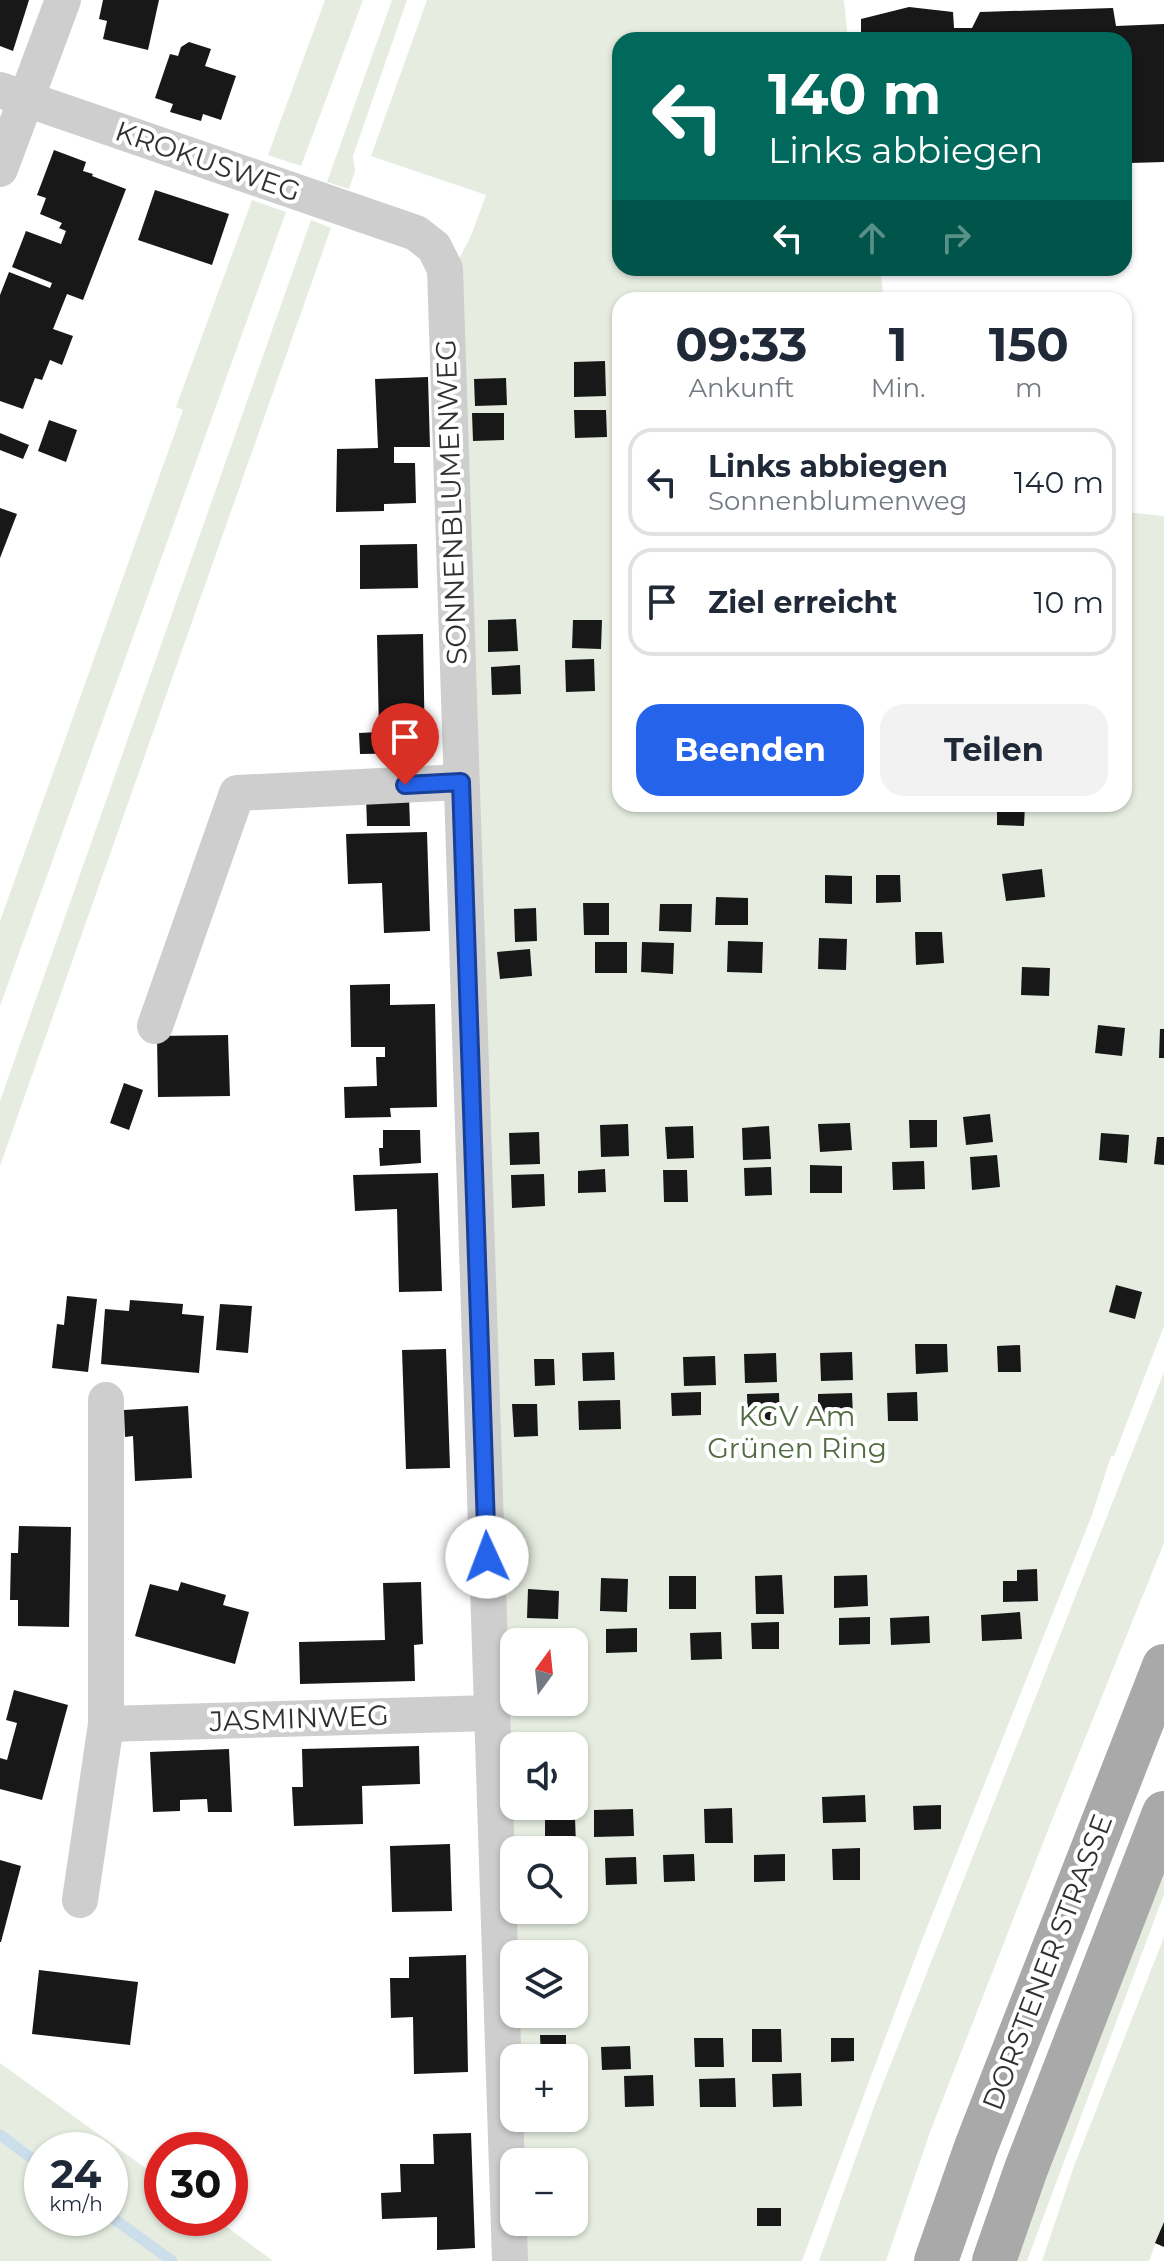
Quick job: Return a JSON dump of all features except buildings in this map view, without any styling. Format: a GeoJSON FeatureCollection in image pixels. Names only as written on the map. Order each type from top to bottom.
{"type":"FeatureCollection","features":[{"type":"Feature","properties":{"kind":"main road","name":"DORSTENER STRASSE"},"geometry":{"type":"LineString","coordinates":[[936,2261],[987,2118],[1164,1666]]}},
{"type":"Feature","properties":{"kind":"main road","name":"DORSTENER STRASSE"},"geometry":{"type":"LineString","coordinates":[[994,2261],[1026,2169],[1164,1813]]}},
{"type":"Feature","properties":{"kind":"street"},"geometry":{"type":"LineString","coordinates":[[0,169],[13,94],[63,0]]}},
{"type":"Feature","properties":{"kind":"street","name":"KROKUSWEG"},"geometry":{"type":"LineString","coordinates":[[13,94],[416,233]]}},
{"type":"Feature","properties":{"kind":"street","name":"SONNENBLUMENWEG"},"geometry":{"type":"LineString","coordinates":[[416,233],[434,247],[445,269],[444,326],[510,2261]]}},
{"type":"Feature","properties":{"kind":"street"},"geometry":{"type":"LineString","coordinates":[[155,1026],[237,793],[461,782]]}},
{"type":"Feature","properties":{"kind":"street"},"geometry":{"type":"LineString","coordinates":[[80,1900],[106,1724],[106,1400]]}},
{"type":"Feature","properties":{"kind":"street","name":"JASMINWEG"},"geometry":{"type":"LineString","coordinates":[[106,1724],[492,1713]]}},
{"type":"Feature","properties":{"kind":"green space"},"geometry":{"type":"Polygon","coordinates":[[[325,0],[363,0],[301,166],[268,155],[325,0]]]}},
{"type":"Feature","properties":{"kind":"green space"},"geometry":{"type":"Polygon","coordinates":[[[392,0],[407,0],[353,156],[355,171],[349,189],[327,182],[392,0]]]}},
{"type":"Feature","properties":{"kind":"green space","name":"KGV Am Grünen Ring"},"geometry":{"type":"Polygon","coordinates":[[[427,0],[844,0],[847,32],[612,32],[612,276],[881,276],[883,292],[612,292],[612,812],[1132,812],[1132,513],[1164,516],[1164,1326],[920,1945],[802,2261],[521,2261],[520,2236],[588,2236],[588,2148],[517,2148],[517,2132],[588,2132],[588,2044],[514,2044],[513,2028],[588,2028],[588,1940],[510,1940],[510,1924],[588,1924],[588,1836],[507,1836],[506,1820],[588,1820],[588,1732],[503,1732],[503,1716],[588,1716],[588,1628],[500,1628],[500,1633],[455,266],[470,238],[486,195],[371,156],[427,0]]]}},
{"type":"Feature","properties":{"kind":"green space"},"geometry":{"type":"Polygon","coordinates":[[[252,200],[286,212],[0,1006],[0,921],[183,410],[176,407],[252,200]]]}},
{"type":"Feature","properties":{"kind":"green space"},"geometry":{"type":"Polygon","coordinates":[[[311,220],[331,228],[0,1166],[0,1101],[311,220]]]}},
{"type":"Feature","properties":{"kind":"green space"},"geometry":{"type":"Polygon","coordinates":[[[1164,1372],[1164,1543],[930,2132],[886,2261],[819,2261],[875,2104],[1164,1372]]]}},
{"type":"Feature","properties":{"kind":"green space"},"geometry":{"type":"Polygon","coordinates":[[[1164,1861],[1164,1894],[1027,2261],[1013,2261],[1164,1861]]]}},
{"type":"Feature","properties":{"kind":"green space"},"geometry":{"type":"Polygon","coordinates":[[[1164,1937],[1164,2221],[1149,2261],[1042,2261],[1073,2169],[1164,1937]]]}},
{"type":"Feature","properties":{"kind":"green space"},"geometry":{"type":"Polygon","coordinates":[[[0,2063],[96,2132],[24,2132],[24,2236],[128,2236],[128,2155],[144,2167],[144,2236],[239,2236],[273,2261],[0,2261],[0,2063]]]}},
{"type":"Feature","properties":{"kind":"waterway"},"geometry":{"type":"LineString","coordinates":[[0,2135],[24,2153]]}},
{"type":"Feature","properties":{"kind":"waterway"},"geometry":{"type":"LineString","coordinates":[[128,2229],[172,2261]]}},
{"type":"Feature","properties":{"kind":"route"},"geometry":{"type":"LineString","coordinates":[[405,785],[461,782],[487,1557]]}}]}
